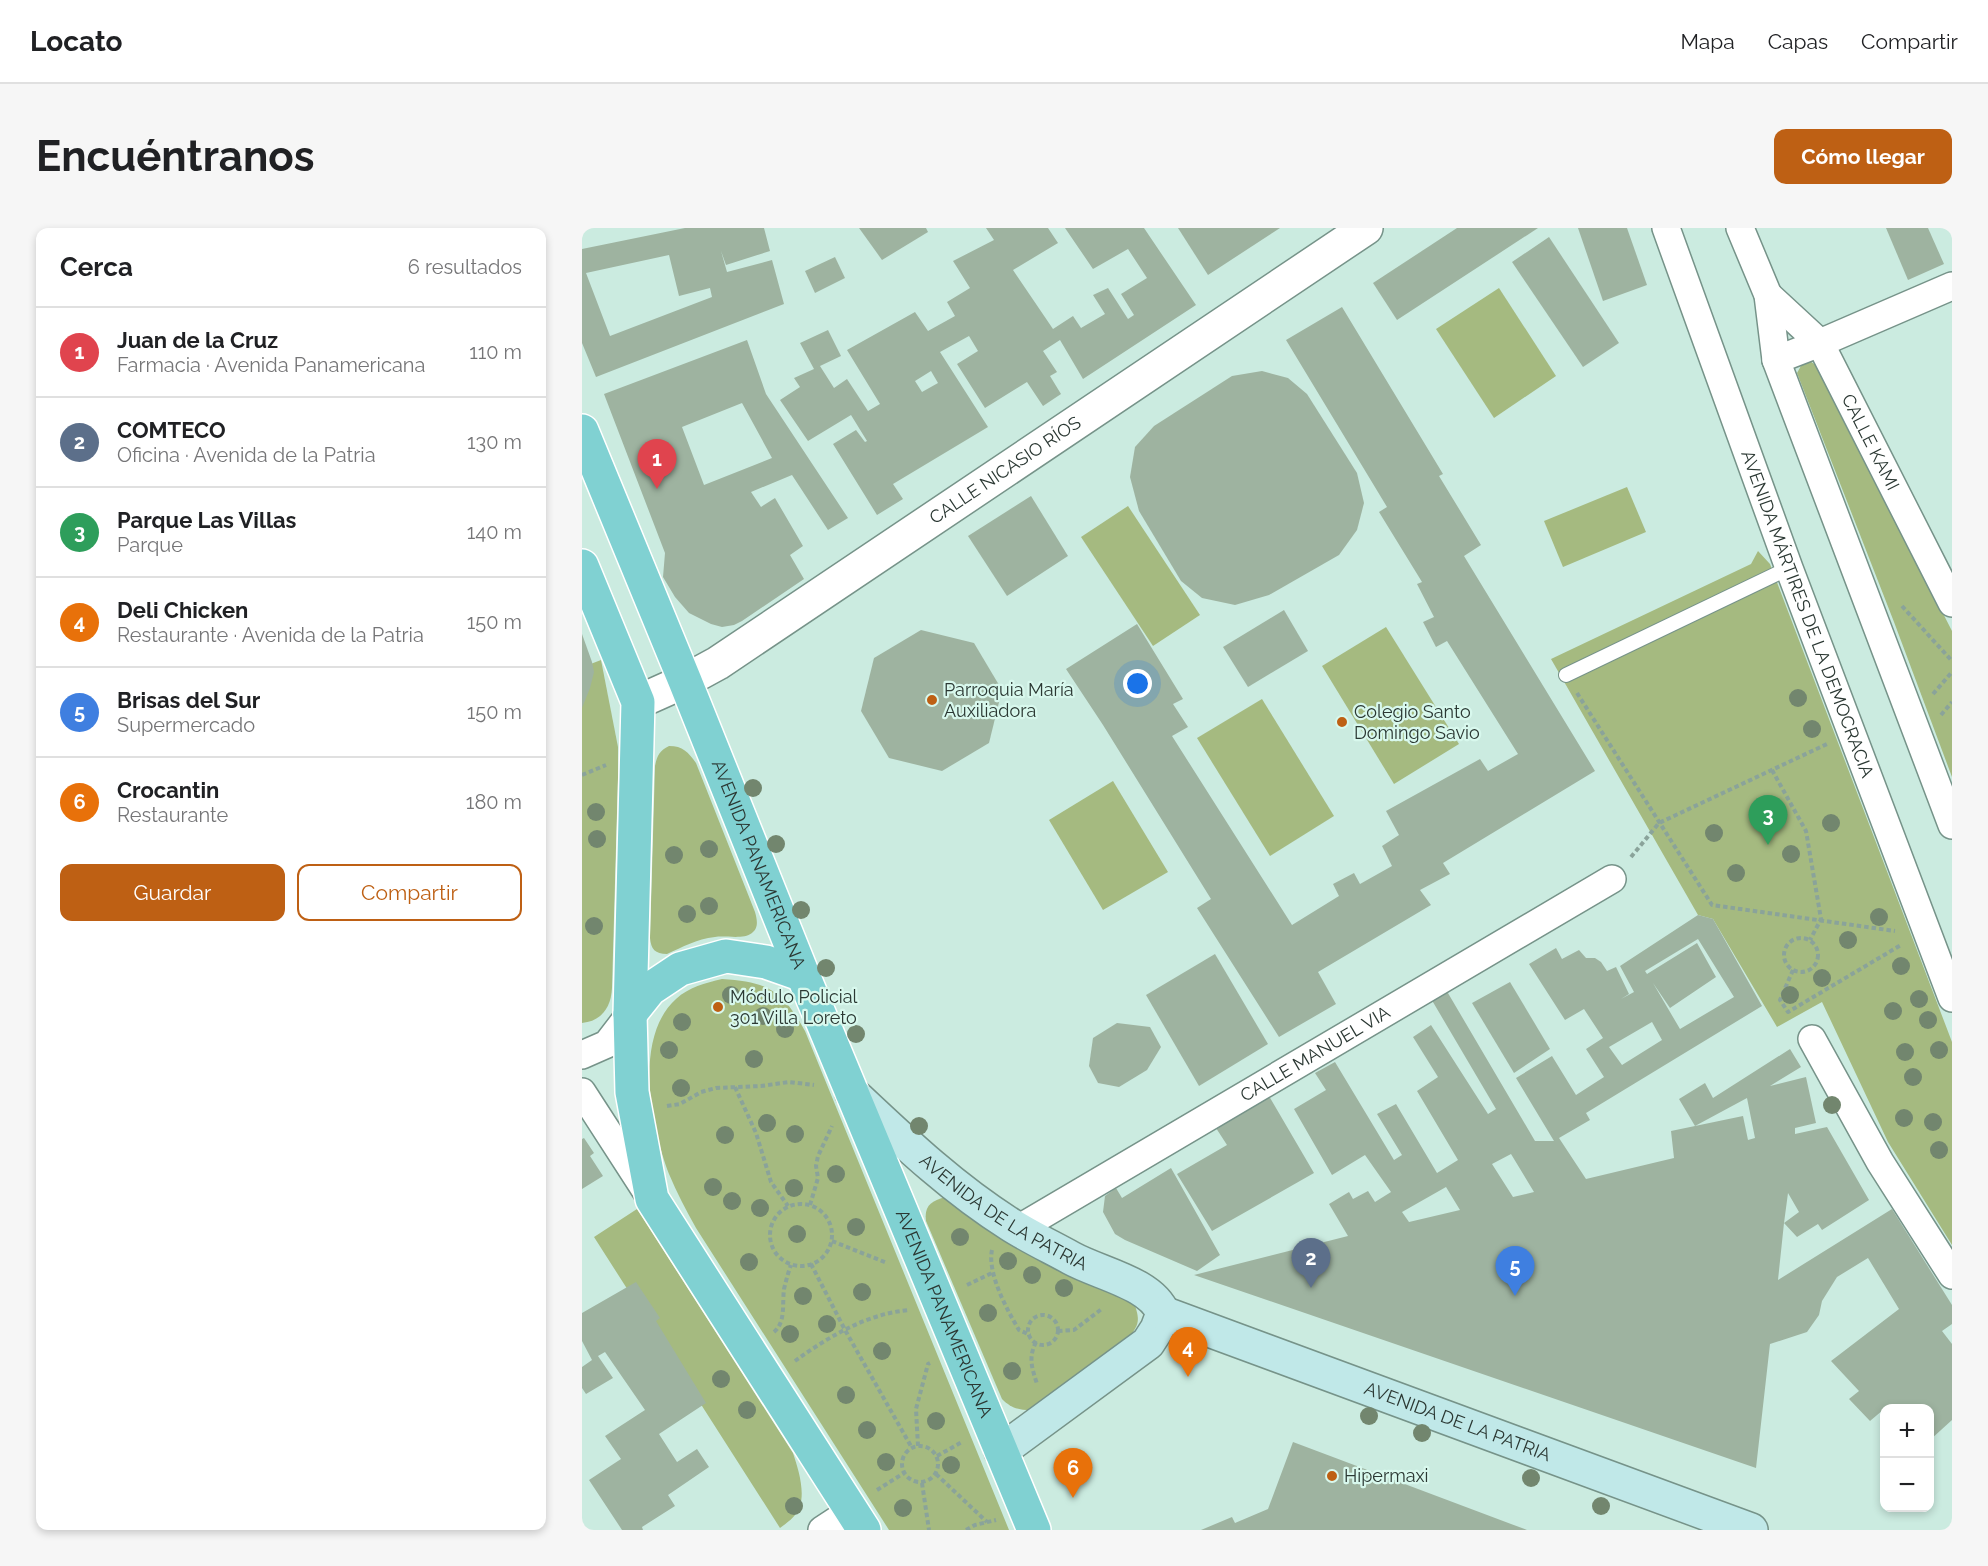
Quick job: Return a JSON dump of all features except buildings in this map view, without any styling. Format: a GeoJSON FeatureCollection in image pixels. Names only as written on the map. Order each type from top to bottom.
{"type":"FeatureCollection","features":[{"type":"Feature","properties":{"kind":"main road","name":"AVENIDA PANAMERICANA"},"geometry":{"type":"LineString","coordinates":[[582,430],[802,975],[1034,1530]]}},
{"type":"Feature","properties":{"kind":"main road"},"geometry":{"type":"LineString","coordinates":[[582,566],[638,702],[630,1014],[632,1092],[652,1199],[864,1511]]}},
{"type":"Feature","properties":{"kind":"main road"},"geometry":{"type":"LineString","coordinates":[[630,1014],[650,989],[680,969],[726,956],[766,962],[802,975]]}},
{"type":"Feature","properties":{"kind":"main road","name":"AVENIDA DE LA PATRIA"},"geometry":{"type":"LineString","coordinates":[[852,1093],[911,1149],[965,1192],[1006,1236],[1149,1293],[1159,1303],[1163,1313],[1751,1530]]}},
{"type":"Feature","properties":{"kind":"main road"},"geometry":{"type":"LineString","coordinates":[[1001,1451],[1148,1343],[1163,1313]]}},
{"type":"Feature","properties":{"kind":"street","name":"CALLE NICASIO RÍOS"},"geometry":{"type":"LineString","coordinates":[[638,702],[685,681],[728,656],[1366,228]]}},
{"type":"Feature","properties":{"kind":"street","name":"AVENIDA MÁRTIRES DE LA DEMOCRACIA"},"geometry":{"type":"LineString","coordinates":[[1666,228],[1789,568],[1852,732],[1923,935],[1952,998]]}},
{"type":"Feature","properties":{"kind":"street"},"geometry":{"type":"LineString","coordinates":[[1740,228],[1768,295],[1776,360],[1952,825]]}},
{"type":"Feature","properties":{"kind":"street"},"geometry":{"type":"LineString","coordinates":[[1776,360],[1821,344],[1952,286]]}},
{"type":"Feature","properties":{"kind":"street","name":"CALLE KAMI"},"geometry":{"type":"LineString","coordinates":[[1768,295],[1821,344],[1952,603]]}},
{"type":"Feature","properties":{"kind":"street","name":"CALLE MANUEL VIA"},"geometry":{"type":"LineString","coordinates":[[1006,1236],[1612,879]]}},
{"type":"Feature","properties":{"kind":"street"},"geometry":{"type":"LineString","coordinates":[[582,1055],[607,1044],[630,1014]]}},
{"type":"Feature","properties":{"kind":"street"},"geometry":{"type":"LineString","coordinates":[[1812,1039],[1880,1162],[1952,1275]]}},
{"type":"Feature","properties":{"kind":"street"},"geometry":{"type":"LineString","coordinates":[[582,1092],[652,1199]]}},
{"type":"Feature","properties":{"kind":"street"},"geometry":{"type":"LineString","coordinates":[[822,1530],[864,1511]]}},
{"type":"Feature","properties":{"kind":"lane"},"geometry":{"type":"LineString","coordinates":[[1566,675],[1789,568]]}},
{"type":"Feature","properties":{"kind":"path"},"geometry":{"type":"LineString","coordinates":[[1566,675],[1712,905],[1923,935]]}},
{"type":"Feature","properties":{"kind":"path"},"geometry":{"type":"LineString","coordinates":[[1612,879],[1659,823],[1852,732]]}},
{"type":"Feature","properties":{"kind":"path"},"geometry":{"type":"LineString","coordinates":[[582,775],[612,762]]}},
{"type":"Feature","properties":{"kind":"path"},"geometry":{"type":"LineString","coordinates":[[1772,770],[1806,831],[1821,919],[1810,940]]}},
{"type":"Feature","properties":{"kind":"path"},"geometry":{"type":"LineString","coordinates":[[1793,970],[1780,1000],[1788,1012],[1923,935]]}},
{"type":"Feature","properties":{"kind":"path"},"geometry":{"type":"LineString","coordinates":[[1795,939],[1810,940],[1819,952],[1818,960],[1808,971],[1800,973],[1787,965],[1784,958],[1785,951],[1788,944],[1795,939]]}},
{"type":"Feature","properties":{"kind":"path"},"geometry":{"type":"LineString","coordinates":[[660,1107],[681,1104],[709,1090],[789,1083],[814,1085],[819,1082]]}},
{"type":"Feature","properties":{"kind":"path"},"geometry":{"type":"LineString","coordinates":[[735,1087],[756,1133],[771,1182],[788,1206]]}},
{"type":"Feature","properties":{"kind":"path"},"geometry":{"type":"LineString","coordinates":[[810,1205],[818,1178],[816,1166],[818,1156],[830,1127],[837,1123]]}},
{"type":"Feature","properties":{"kind":"path"},"geometry":{"type":"LineString","coordinates":[[804,1203],[810,1205],[823,1212],[829,1221],[832,1241],[828,1251],[820,1259],[811,1264],[791,1265],[775,1253],[770,1244],[771,1223],[776,1214],[788,1206],[804,1203]]}},
{"type":"Feature","properties":{"kind":"path"},"geometry":{"type":"LineString","coordinates":[[1006,1236],[990,1257],[992,1273],[1019,1330],[1030,1335]]}},
{"type":"Feature","properties":{"kind":"path"},"geometry":{"type":"LineString","coordinates":[[832,1241],[887,1263],[893,1261]]}},
{"type":"Feature","properties":{"kind":"path"},"geometry":{"type":"LineString","coordinates":[[811,1264],[845,1330],[912,1448]]}},
{"type":"Feature","properties":{"kind":"path"},"geometry":{"type":"LineString","coordinates":[[772,1334],[782,1318],[784,1291],[791,1265]]}},
{"type":"Feature","properties":{"kind":"path"},"geometry":{"type":"LineString","coordinates":[[961,1288],[992,1273]]}},
{"type":"Feature","properties":{"kind":"path"},"geometry":{"type":"LineString","coordinates":[[1058,1331],[1074,1330],[1108,1304]]}},
{"type":"Feature","properties":{"kind":"path"},"geometry":{"type":"LineString","coordinates":[[792,1363],[845,1330],[892,1311],[913,1310]]}},
{"type":"Feature","properties":{"kind":"path"},"geometry":{"type":"LineString","coordinates":[[1040,1315],[1054,1319],[1058,1331],[1046,1344],[1036,1342],[1028,1330],[1032,1321],[1040,1315]]}},
{"type":"Feature","properties":{"kind":"path"},"geometry":{"type":"LineString","coordinates":[[1036,1342],[1031,1352],[1031,1362],[1038,1390]]}},
{"type":"Feature","properties":{"kind":"path"},"geometry":{"type":"LineString","coordinates":[[918,1446],[916,1409],[928,1364],[934,1361]]}},
{"type":"Feature","properties":{"kind":"path"},"geometry":{"type":"LineString","coordinates":[[937,1456],[966,1439]]}},
{"type":"Feature","properties":{"kind":"path"},"geometry":{"type":"LineString","coordinates":[[918,1446],[929,1448],[937,1456],[939,1468],[936,1474],[922,1483],[913,1481],[904,1473],[902,1462],[907,1451],[918,1446]]}},
{"type":"Feature","properties":{"kind":"path"},"geometry":{"type":"LineString","coordinates":[[864,1511],[904,1473]]}},
{"type":"Feature","properties":{"kind":"path"},"geometry":{"type":"LineString","coordinates":[[936,1474],[987,1522]]}},
{"type":"Feature","properties":{"kind":"path"},"geometry":{"type":"LineString","coordinates":[[922,1483],[929,1530]]}},
{"type":"Feature","properties":{"kind":"path"},"geometry":{"type":"LineString","coordinates":[[966,1530],[999,1519]]}},
{"type":"Feature","properties":{"kind":"green space"},"geometry":{"type":"Polygon","coordinates":[[[1499,288],[1556,376],[1494,418],[1436,329],[1499,288]]]}},
{"type":"Feature","properties":{"kind":"green space"},"geometry":{"type":"Polygon","coordinates":[[[1808,360],[1816,365],[1952,631],[1952,777],[1797,373],[1802,364],[1808,360]]]}},
{"type":"Feature","properties":{"kind":"green space"},"geometry":{"type":"Polygon","coordinates":[[[1627,487],[1646,532],[1563,567],[1544,521],[1627,487]]]}},
{"type":"Feature","properties":{"kind":"green space"},"geometry":{"type":"Polygon","coordinates":[[[1128,506],[1200,615],[1153,646],[1081,537],[1128,506]]]}},
{"type":"Feature","properties":{"kind":"green space"},"geometry":{"type":"Polygon","coordinates":[[[1758,551],[1770,564],[1952,1042],[1952,1245],[1888,1142],[1822,1002],[1777,1027],[1713,919],[1698,915],[1551,659],[1751,564],[1758,551]]]}},
{"type":"Feature","properties":{"kind":"green space"},"geometry":{"type":"Polygon","coordinates":[[[1386,627],[1459,744],[1394,784],[1322,666],[1386,627]]]}},
{"type":"Feature","properties":{"kind":"green space"},"geometry":{"type":"Polygon","coordinates":[[[601,660],[618,747],[612,988],[610,1001],[604,1012],[589,1022],[582,1023],[582,705],[588,665],[601,660]]]}},
{"type":"Feature","properties":{"kind":"green space"},"geometry":{"type":"Polygon","coordinates":[[[1262,699],[1334,816],[1270,856],[1197,738],[1262,699]]]}},
{"type":"Feature","properties":{"kind":"green space"},"geometry":{"type":"Polygon","coordinates":[[[669,746],[685,750],[696,763],[755,912],[757,923],[756,929],[748,935],[708,938],[667,954],[654,950],[650,938],[655,766],[659,754],[669,746]]]}},
{"type":"Feature","properties":{"kind":"green space"},"geometry":{"type":"Polygon","coordinates":[[[1113,781],[1168,872],[1103,910],[1049,820],[1113,781]]]}},
{"type":"Feature","properties":{"kind":"green space"},"geometry":{"type":"Polygon","coordinates":[[[722,979],[751,983],[772,991],[789,1006],[805,1031],[1009,1530],[889,1530],[685,1208],[669,1174],[656,1132],[652,1108],[650,1059],[654,1036],[663,1016],[676,999],[692,988],[722,979]]]}},
{"type":"Feature","properties":{"kind":"green space"},"geometry":{"type":"Polygon","coordinates":[[[945,1197],[1134,1302],[1138,1322],[1131,1335],[1031,1410],[1018,1409],[1009,1405],[1002,1399],[926,1221],[927,1208],[936,1200],[945,1197]]]}},
{"type":"Feature","properties":{"kind":"green space"},"geometry":{"type":"Polygon","coordinates":[[[637,1209],[793,1453],[802,1493],[800,1506],[797,1513],[780,1528],[594,1237],[637,1209]]]}},
{"type":"Feature","properties":{"kind":"place","name":"Juan de la Cruz"},"geometry":{"type":"Point","coordinates":[657,489]}},
{"type":"Feature","properties":{"kind":"place","name":"Parroquia María Auxiliadora"},"geometry":{"type":"Point","coordinates":[932,700]}},
{"type":"Feature","properties":{"kind":"place","name":"Colegio Santo Domingo Savio"},"geometry":{"type":"Point","coordinates":[1342,722]}},
{"type":"Feature","properties":{"kind":"place","name":"Parque Las Villas"},"geometry":{"type":"Point","coordinates":[1768,845]}},
{"type":"Feature","properties":{"kind":"place","name":"Módulo Policial 301 Villa Loreto"},"geometry":{"type":"Point","coordinates":[718,1007]}},
{"type":"Feature","properties":{"kind":"place","name":"COMTECO"},"geometry":{"type":"Point","coordinates":[1311,1288]}},
{"type":"Feature","properties":{"kind":"place","name":"Brisas del Sur"},"geometry":{"type":"Point","coordinates":[1515,1296]}},
{"type":"Feature","properties":{"kind":"place","name":"Deli Chicken"},"geometry":{"type":"Point","coordinates":[1188,1377]}},
{"type":"Feature","properties":{"kind":"place","name":"Hipermaxi"},"geometry":{"type":"Point","coordinates":[1332,1476]}},
{"type":"Feature","properties":{"kind":"place","name":"Crocantin"},"geometry":{"type":"Point","coordinates":[1073,1498]}}]}
